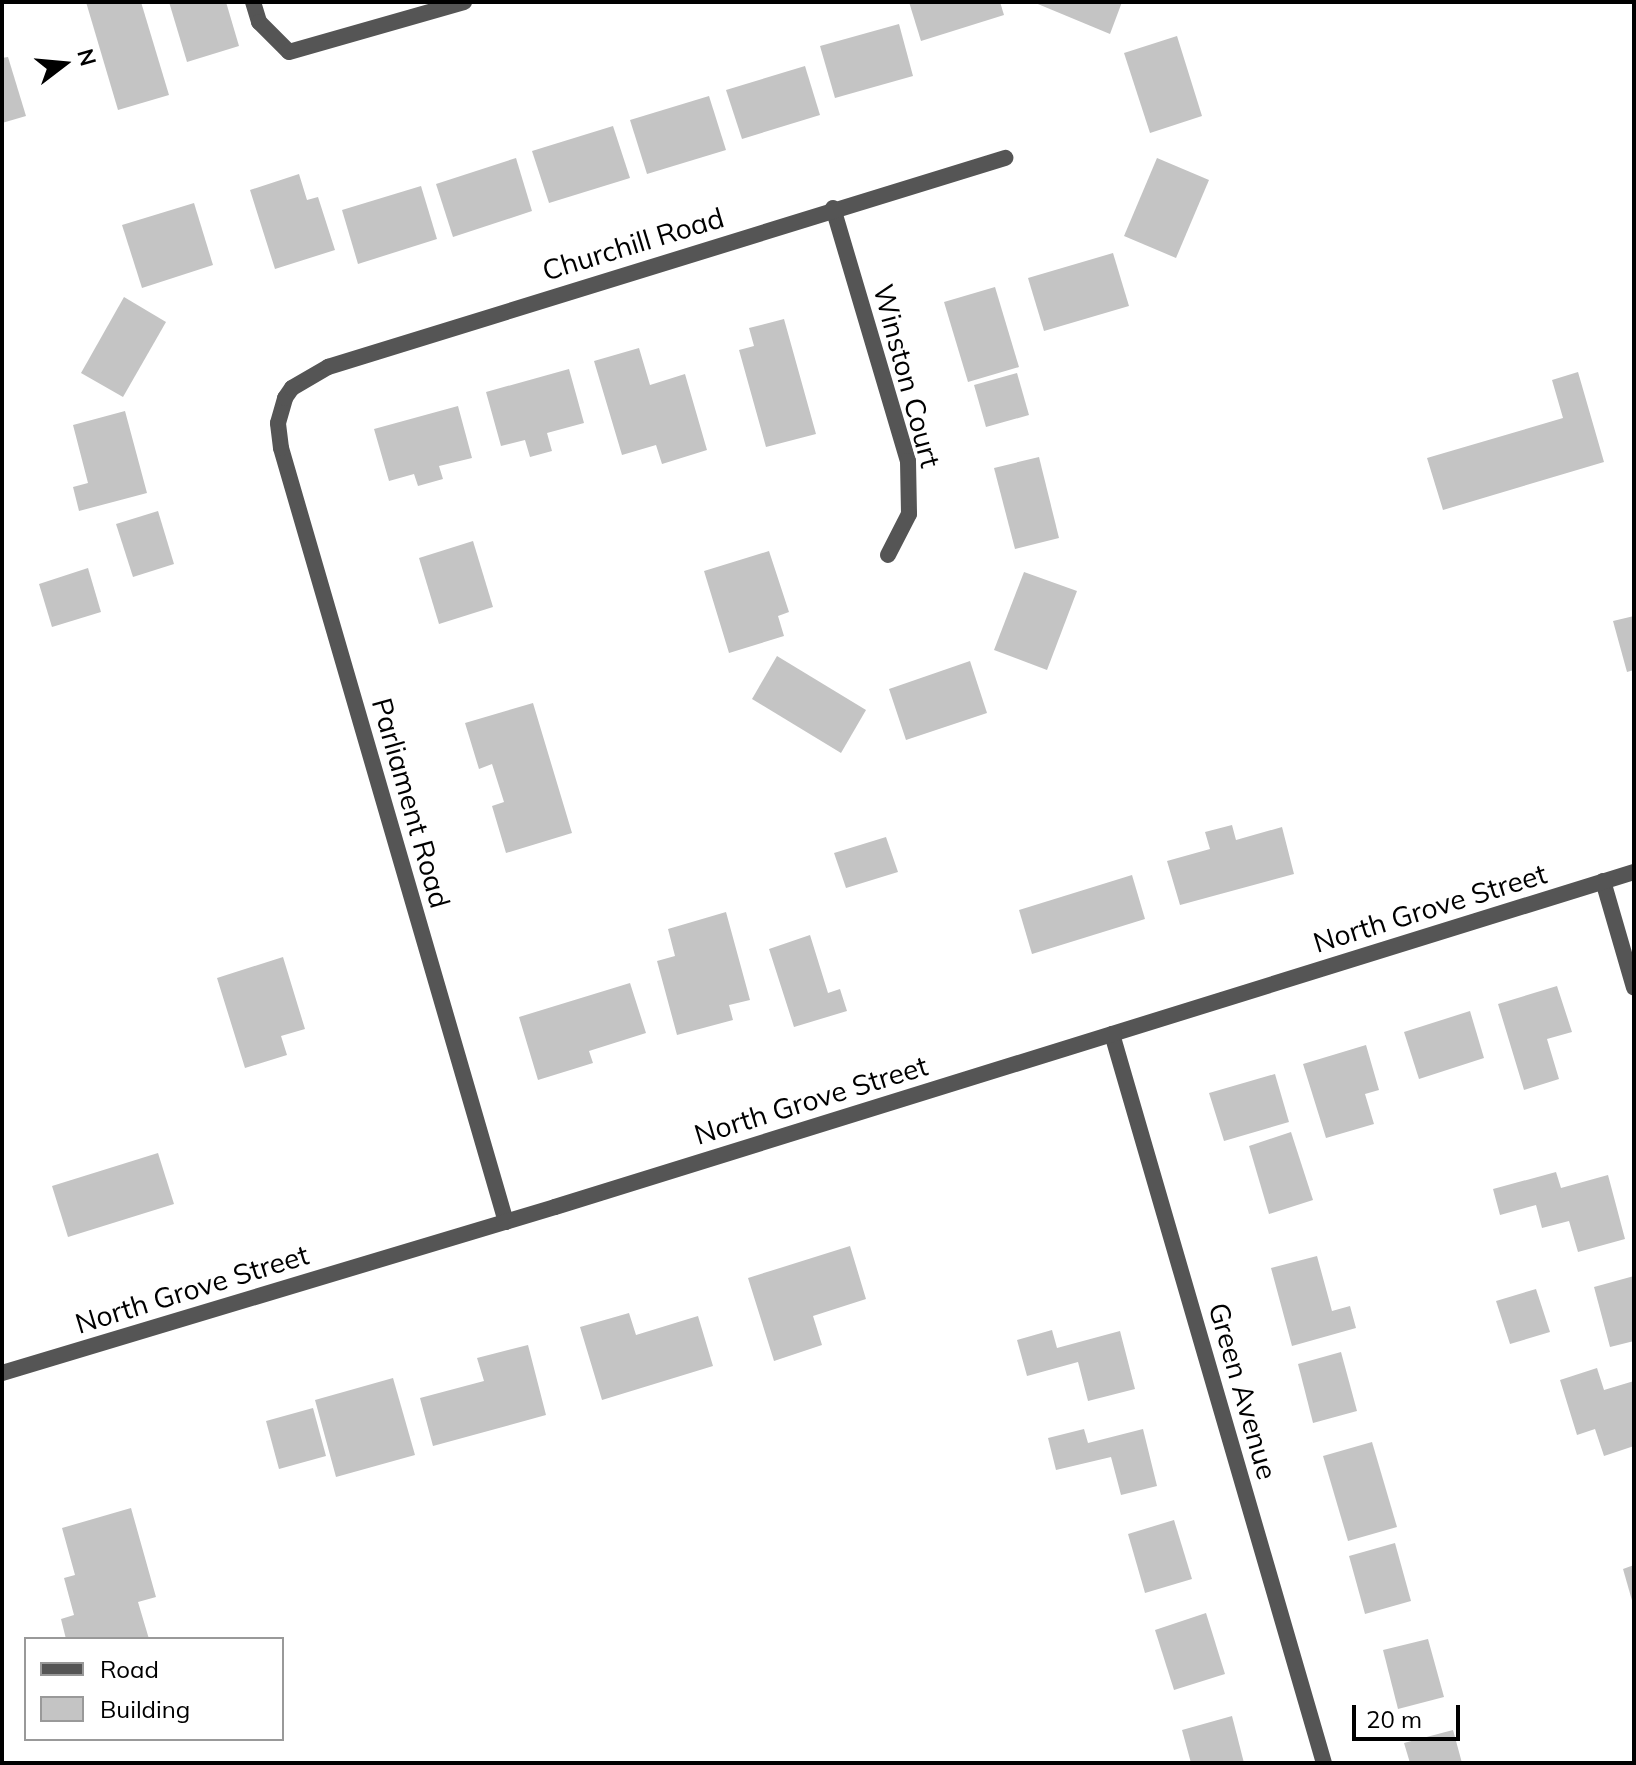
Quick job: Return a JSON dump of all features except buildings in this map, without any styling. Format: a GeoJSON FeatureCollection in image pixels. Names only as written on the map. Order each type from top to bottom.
{"type":"FeatureCollection","features":[{"type":"Feature","properties":{"kind":"street"},"geometry":{"type":"LineString","coordinates":[[253,2],[259,22],[289,52],[464,2]]}},
{"type":"Feature","properties":{"kind":"street","name":"Churchill Road"},"geometry":{"type":"LineString","coordinates":[[285,398],[292,388],[328,367],[833,208],[1005,158]]}},
{"type":"Feature","properties":{"kind":"street","name":"Winston Court"},"geometry":{"type":"LineString","coordinates":[[833,208],[908,461],[909,514],[888,555]]}},
{"type":"Feature","properties":{"kind":"street","name":"Parliament Road"},"geometry":{"type":"LineString","coordinates":[[285,398],[278,423],[281,448],[506,1222]]}},
{"type":"Feature","properties":{"kind":"street","name":"North Grove Street"},"geometry":{"type":"LineString","coordinates":[[2,1373],[506,1222],[1634,872]]}},
{"type":"Feature","properties":{"kind":"street"},"geometry":{"type":"LineString","coordinates":[[1603,881],[1634,988]]}},
{"type":"Feature","properties":{"kind":"street","name":"Green Avenue"},"geometry":{"type":"LineString","coordinates":[[1112,1034],[1324,1763]]}}]}
